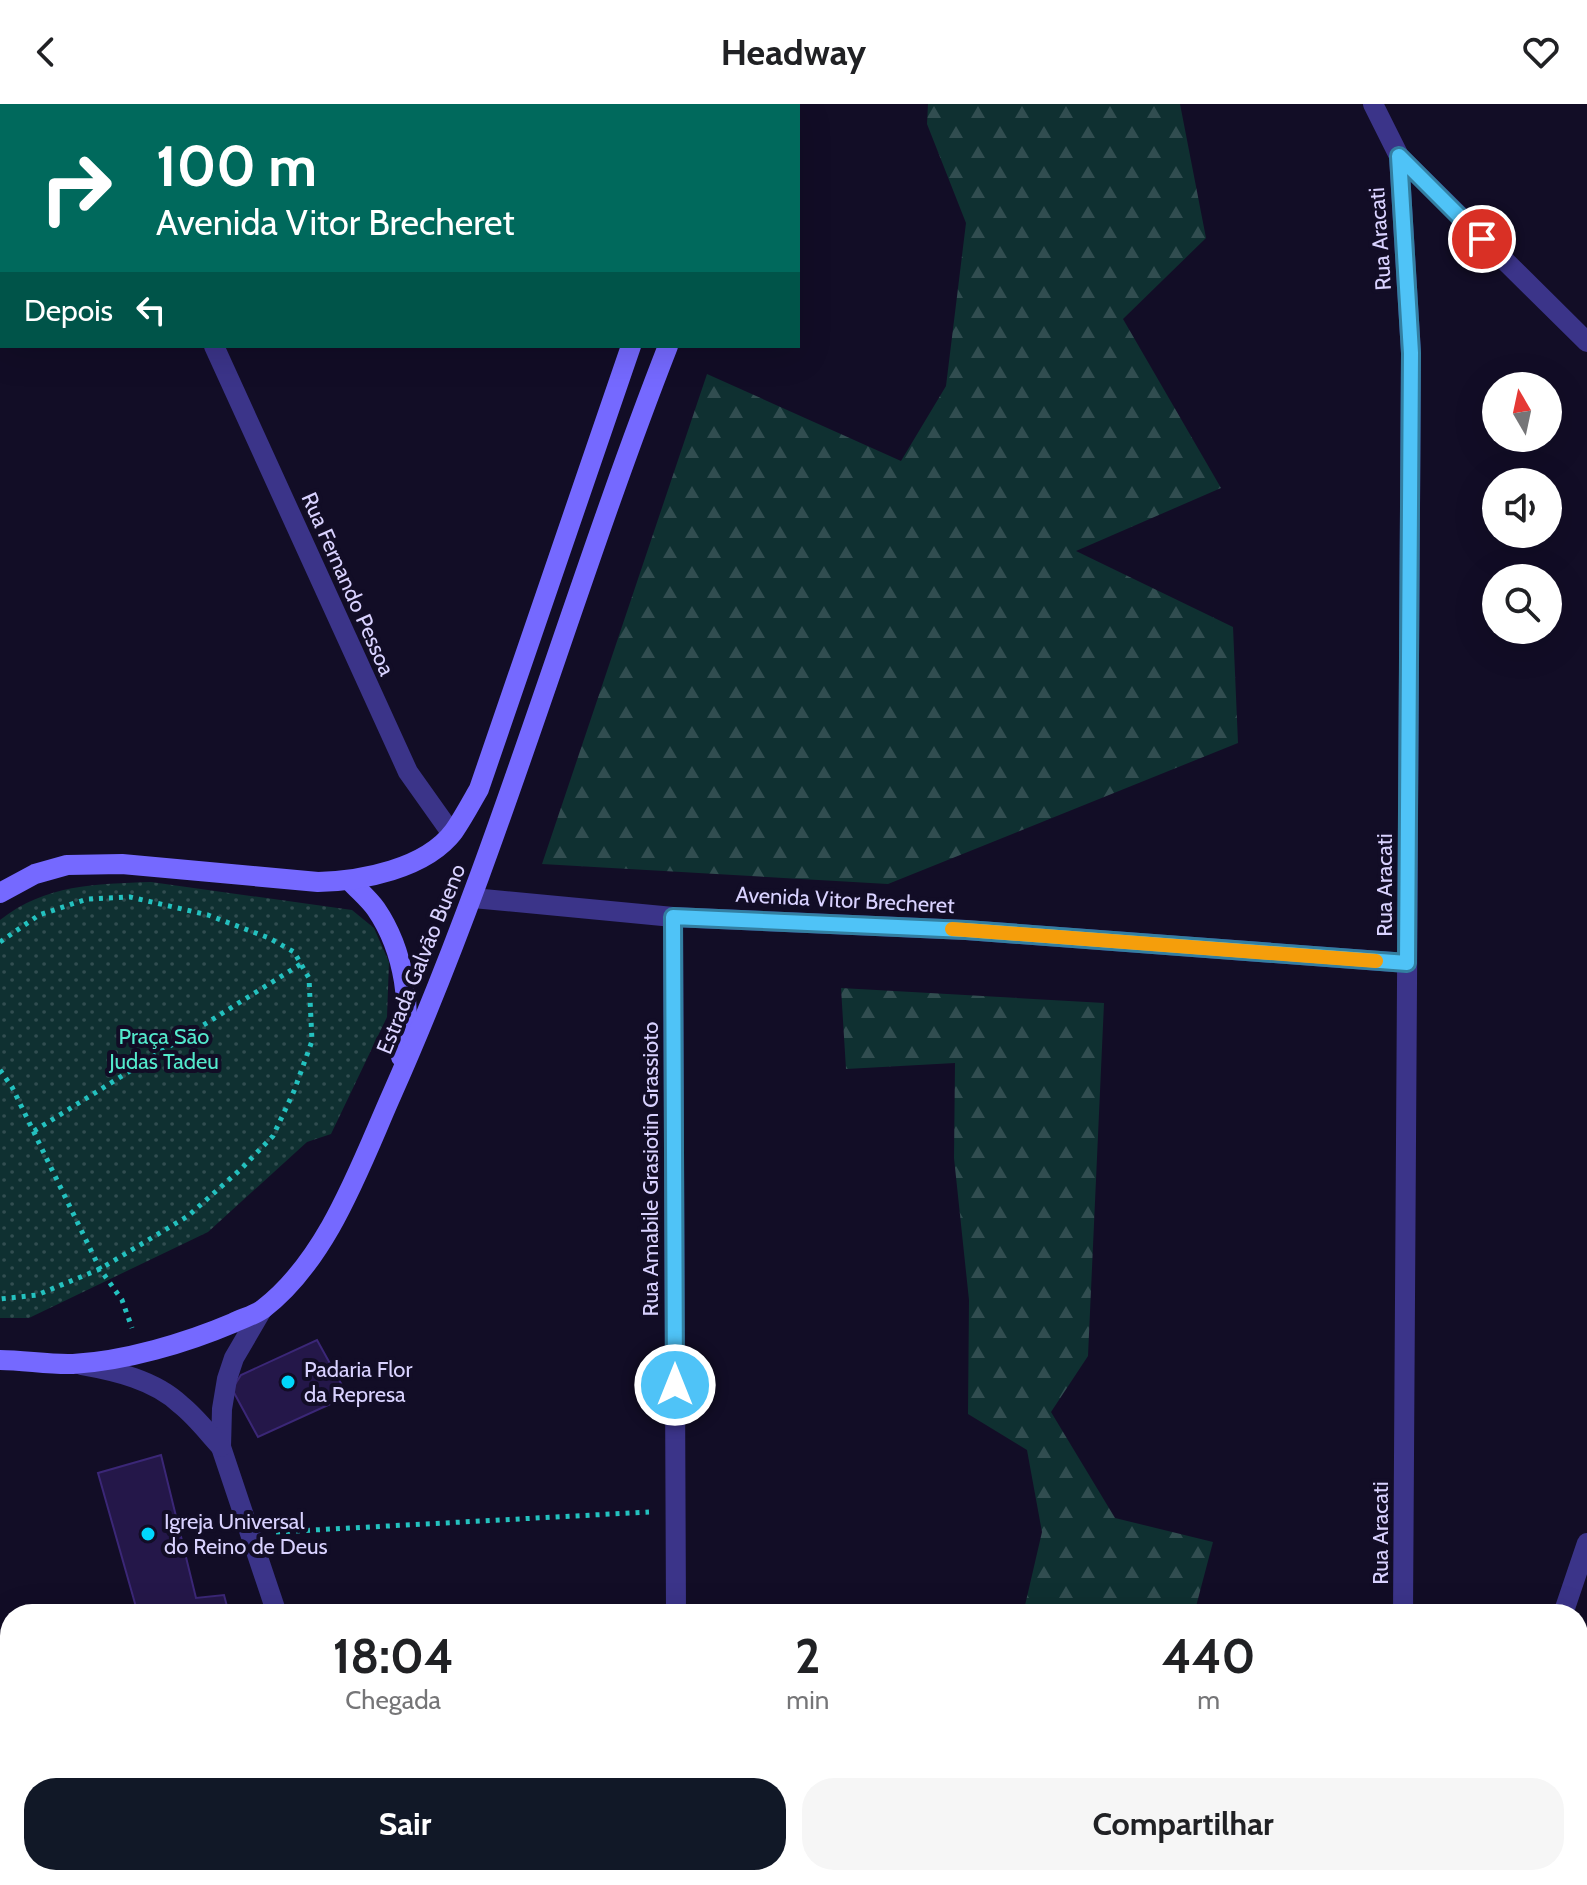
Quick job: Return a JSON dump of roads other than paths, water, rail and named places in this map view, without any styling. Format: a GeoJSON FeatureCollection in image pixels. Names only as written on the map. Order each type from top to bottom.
{"type":"FeatureCollection","features":[{"type":"Feature","properties":{"kind":"main road","name":"Estrada Galvão Bueno"},"geometry":{"type":"LineString","coordinates":[[0,893],[35,874],[67,865],[122,864],[318,882],[350,881],[382,874],[405,864],[426,854],[452,834],[479,789],[630,348]]}},
{"type":"Feature","properties":{"kind":"main road","name":"Estrada Galvão Bueno"},"geometry":{"type":"LineString","coordinates":[[0,1360],[73,1364],[183,1343],[262,1310],[302,1270],[334,1222],[371,1147],[430,1010],[473,898],[667,348]]}},
{"type":"Feature","properties":{"kind":"main road"},"geometry":{"type":"LineString","coordinates":[[350,881],[375,908],[387,930],[405,987],[405,1041],[388,1104]]}},
{"type":"Feature","properties":{"kind":"street"},"geometry":{"type":"LineString","coordinates":[[1373,104],[1399,156],[1587,342]]}},
{"type":"Feature","properties":{"kind":"street","name":"Rua Aracati"},"geometry":{"type":"LineString","coordinates":[[1399,156],[1411,353],[1403,1604]]}},
{"type":"Feature","properties":{"kind":"street","name":"Rua Fernando Pessoa"},"geometry":{"type":"LineString","coordinates":[[215,348],[408,772],[452,834]]}},
{"type":"Feature","properties":{"kind":"street","name":"Avenida Vitor Brecheret"},"geometry":{"type":"LineString","coordinates":[[473,898],[673,917],[966,930],[1407,963]]}},
{"type":"Feature","properties":{"kind":"street","name":"Rua Amabile Grasiotin Grassioto"},"geometry":{"type":"LineString","coordinates":[[673,917],[676,1604]]}},
{"type":"Feature","properties":{"kind":"street"},"geometry":{"type":"LineString","coordinates":[[262,1310],[234,1358],[227,1379],[221,1447],[274,1604]]}},
{"type":"Feature","properties":{"kind":"street"},"geometry":{"type":"LineString","coordinates":[[73,1364],[104,1369],[161,1390],[181,1404],[221,1447]]}},
{"type":"Feature","properties":{"kind":"street"},"geometry":{"type":"LineString","coordinates":[[1566,1604],[1587,1543]]}},
{"type":"Feature","properties":{"kind":"place","name":"Padaria Flor da Represa"},"geometry":{"type":"Point","coordinates":[288,1382]}},
{"type":"Feature","properties":{"kind":"place","name":"Igreja Universal do Reino de Deus"},"geometry":{"type":"Point","coordinates":[148,1534]}},
{"type":"Feature","properties":{"kind":"park label","name":"Praça São Judas Tadeu"},"geometry":{"type":"Point","coordinates":[164,1048]}}]}
